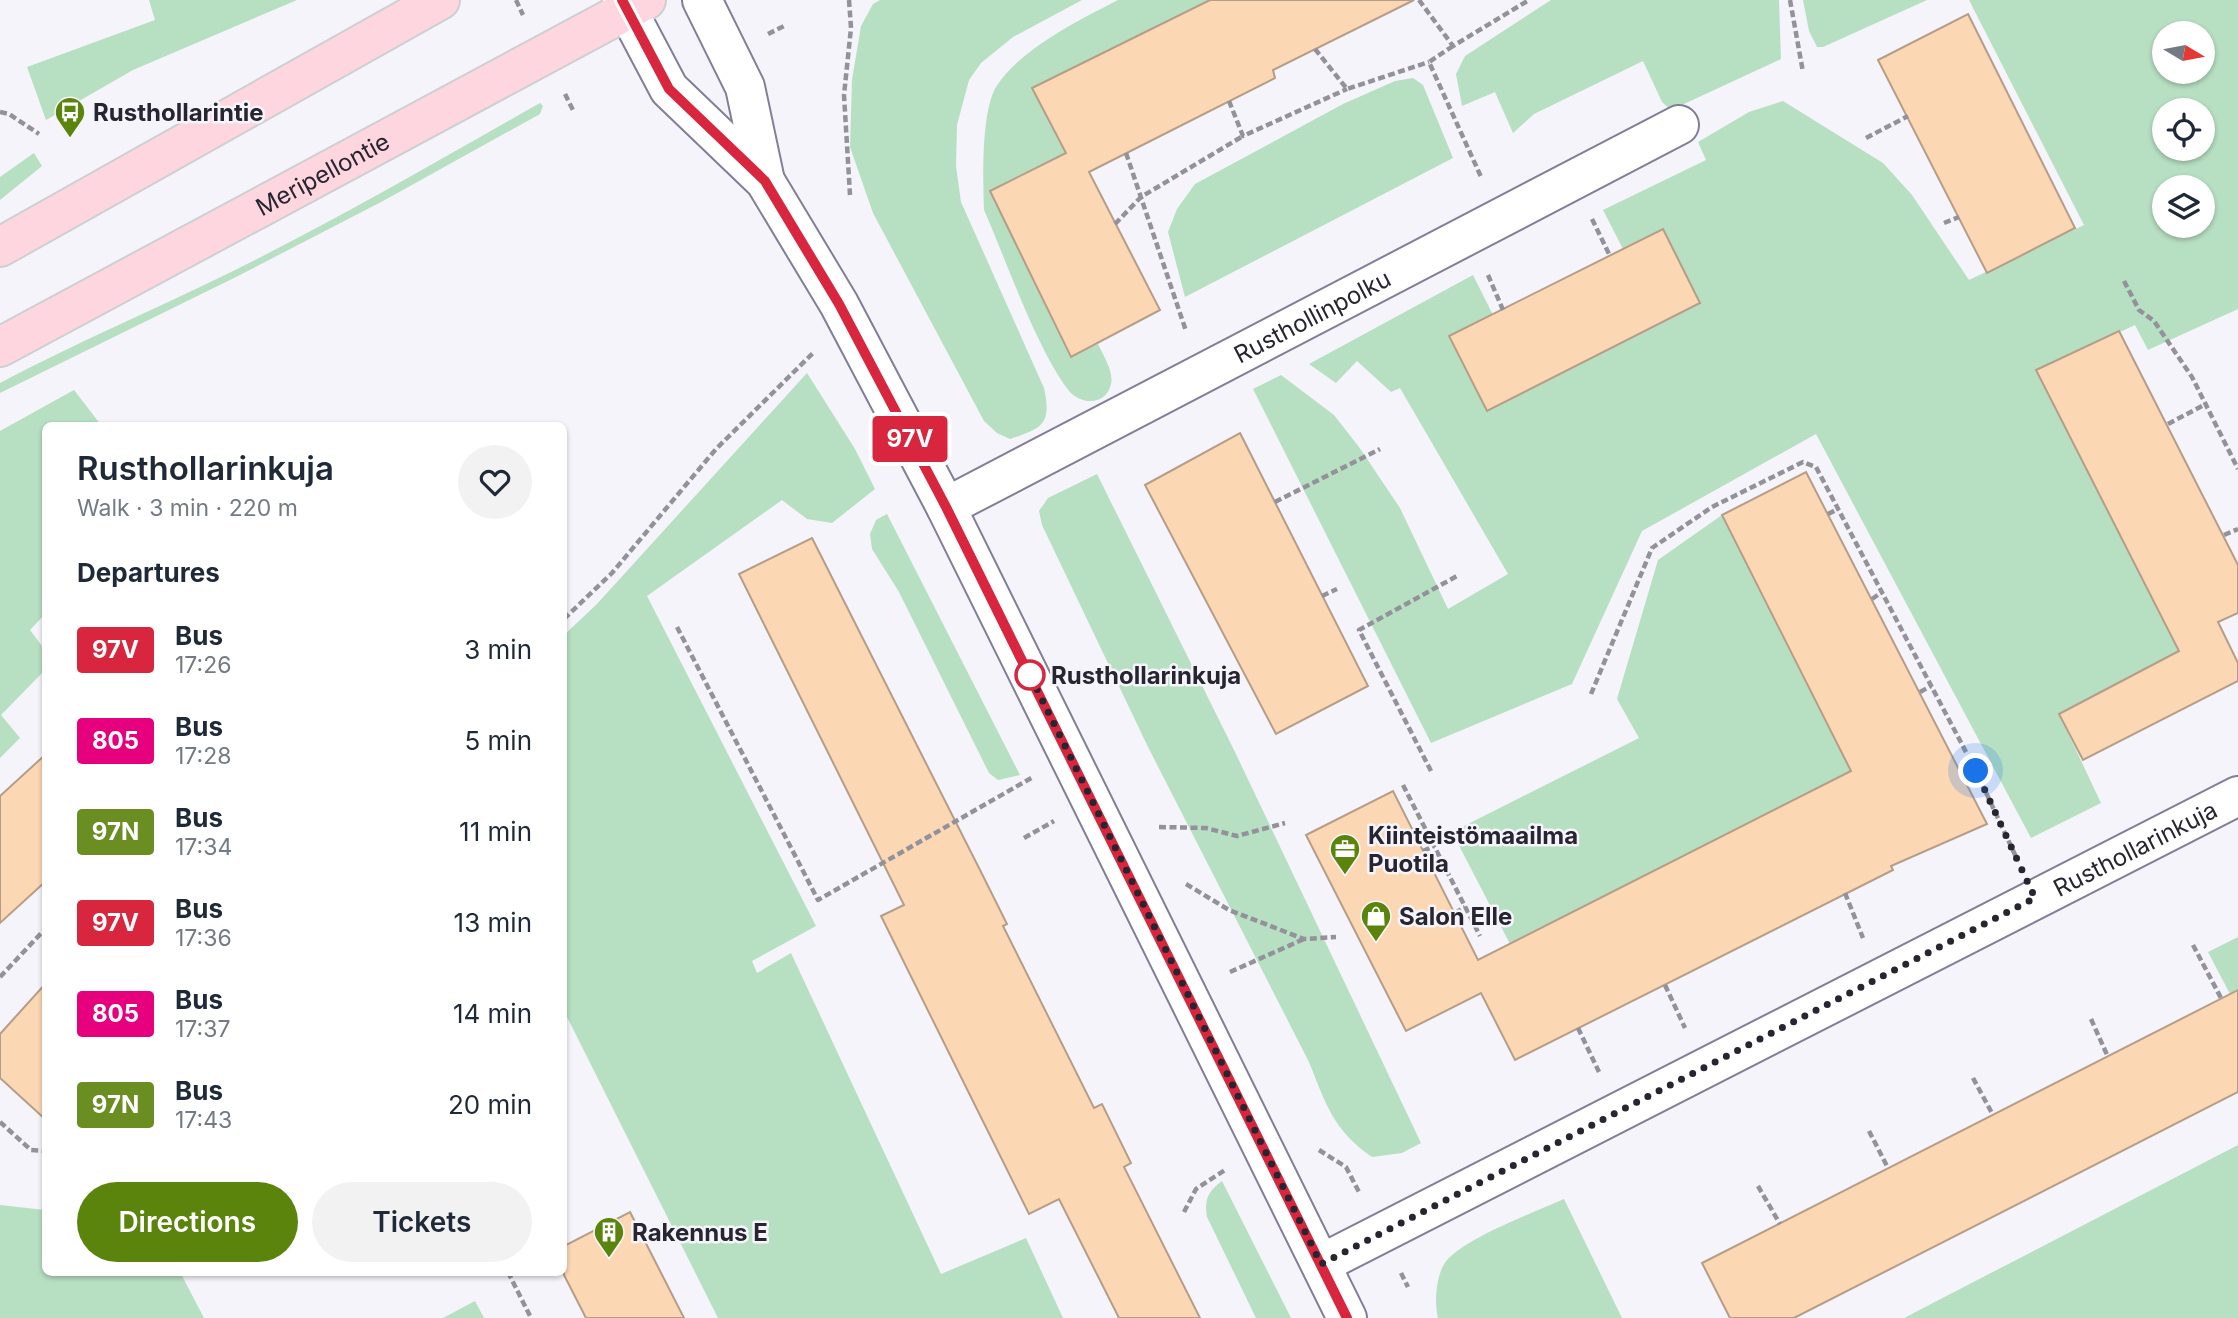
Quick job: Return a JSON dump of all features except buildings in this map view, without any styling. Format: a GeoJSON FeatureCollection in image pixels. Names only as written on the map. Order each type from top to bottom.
{"type":"FeatureCollection","features":[{"type":"Feature","properties":{"kind":"main road"},"geometry":{"type":"LineString","coordinates":[[0,247],[440,0]]}},
{"type":"Feature","properties":{"kind":"main road","name":"Meripellontie"},"geometry":{"type":"LineString","coordinates":[[0,347],[632,3]]}},
{"type":"Feature","properties":{"kind":"street"},"geometry":{"type":"LineString","coordinates":[[702,0],[745,87],[765,181]]}},
{"type":"Feature","properties":{"kind":"street"},"geometry":{"type":"LineString","coordinates":[[632,3],[669,89],[765,181],[839,304],[946,507],[1347,1318]]}},
{"type":"Feature","properties":{"kind":"street","name":"Rusthollinpolku"},"geometry":{"type":"LineString","coordinates":[[946,507],[1679,125]]}},
{"type":"Feature","properties":{"kind":"street","name":"Rusthollarinkuja"},"geometry":{"type":"LineString","coordinates":[[1321,1264],[2238,796]]}},
{"type":"Feature","properties":{"kind":"path"},"geometry":{"type":"LineString","coordinates":[[849,0],[851,28],[844,95],[850,195]]}},
{"type":"Feature","properties":{"kind":"path"},"geometry":{"type":"LineString","coordinates":[[1419,0],[1453,46]]}},
{"type":"Feature","properties":{"kind":"path"},"geometry":{"type":"LineString","coordinates":[[1115,223],[1141,197],[1243,136],[1347,89],[1429,62],[1529,0]]}},
{"type":"Feature","properties":{"kind":"path"},"geometry":{"type":"LineString","coordinates":[[1790,0],[1802,72]]}},
{"type":"Feature","properties":{"kind":"path"},"geometry":{"type":"LineString","coordinates":[[1315,48],[1347,89]]}},
{"type":"Feature","properties":{"kind":"path"},"geometry":{"type":"LineString","coordinates":[[1429,62],[1499,218]]}},
{"type":"Feature","properties":{"kind":"path"},"geometry":{"type":"LineString","coordinates":[[1229,101],[1243,136]]}},
{"type":"Feature","properties":{"kind":"path"},"geometry":{"type":"LineString","coordinates":[[0,112],[40,134]]}},
{"type":"Feature","properties":{"kind":"path"},"geometry":{"type":"LineString","coordinates":[[1866,138],[1908,116]]}},
{"type":"Feature","properties":{"kind":"path"},"geometry":{"type":"LineString","coordinates":[[1126,153],[1178,316],[1205,372]]}},
{"type":"Feature","properties":{"kind":"path"},"geometry":{"type":"LineString","coordinates":[[1590,214],[1610,256]]}},
{"type":"Feature","properties":{"kind":"path"},"geometry":{"type":"LineString","coordinates":[[1944,223],[1959,217]]}},
{"type":"Feature","properties":{"kind":"path"},"geometry":{"type":"LineString","coordinates":[[1485,268],[1503,310]]}},
{"type":"Feature","properties":{"kind":"path"},"geometry":{"type":"LineString","coordinates":[[2124,281],[2139,310],[2154,321],[2192,377],[2238,469]]}},
{"type":"Feature","properties":{"kind":"path"},"geometry":{"type":"LineString","coordinates":[[567,615],[612,573],[716,449],[814,352]]}},
{"type":"Feature","properties":{"kind":"path"},"geometry":{"type":"LineString","coordinates":[[2168,424],[2204,405]]}},
{"type":"Feature","properties":{"kind":"path"},"geometry":{"type":"LineString","coordinates":[[1275,502],[1380,449]]}},
{"type":"Feature","properties":{"kind":"path"},"geometry":{"type":"LineString","coordinates":[[1591,694],[1652,548],[1712,508],[1803,463],[1816,467],[1976,771],[2035,898]]}},
{"type":"Feature","properties":{"kind":"path"},"geometry":{"type":"LineString","coordinates":[[1828,514],[1838,509]]}},
{"type":"Feature","properties":{"kind":"path"},"geometry":{"type":"LineString","coordinates":[[2224,535],[2238,529]]}},
{"type":"Feature","properties":{"kind":"path"},"geometry":{"type":"LineString","coordinates":[[1431,771],[1359,630],[1457,576]]}},
{"type":"Feature","properties":{"kind":"path"},"geometry":{"type":"LineString","coordinates":[[1322,596],[1337,589]]}},
{"type":"Feature","properties":{"kind":"path"},"geometry":{"type":"LineString","coordinates":[[1872,599],[1882,592]]}},
{"type":"Feature","properties":{"kind":"path"},"geometry":{"type":"LineString","coordinates":[[677,627],[818,900],[1033,777]]}},
{"type":"Feature","properties":{"kind":"path"},"geometry":{"type":"LineString","coordinates":[[1920,692],[1931,686]]}},
{"type":"Feature","properties":{"kind":"path"},"geometry":{"type":"LineString","coordinates":[[1404,785],[1480,936]]}},
{"type":"Feature","properties":{"kind":"path"},"geometry":{"type":"LineString","coordinates":[[1024,838],[1055,820]]}},
{"type":"Feature","properties":{"kind":"path"},"geometry":{"type":"LineString","coordinates":[[1159,827],[1206,828],[1237,836],[1285,823]]}},
{"type":"Feature","properties":{"kind":"path"},"geometry":{"type":"LineString","coordinates":[[1423,851],[1434,846]]}},
{"type":"Feature","properties":{"kind":"path"},"geometry":{"type":"LineString","coordinates":[[1186,884],[1229,910],[1304,939]]}},
{"type":"Feature","properties":{"kind":"path"},"geometry":{"type":"LineString","coordinates":[[1845,893],[1863,939]]}},
{"type":"Feature","properties":{"kind":"path"},"geometry":{"type":"LineString","coordinates":[[1455,913],[1465,908]]}},
{"type":"Feature","properties":{"kind":"path"},"geometry":{"type":"LineString","coordinates":[[0,977],[42,932]]}},
{"type":"Feature","properties":{"kind":"path"},"geometry":{"type":"LineString","coordinates":[[1230,972],[1304,939],[1336,937]]}},
{"type":"Feature","properties":{"kind":"path"},"geometry":{"type":"LineString","coordinates":[[2193,944],[2221,998]]}},
{"type":"Feature","properties":{"kind":"path"},"geometry":{"type":"LineString","coordinates":[[1665,985],[1685,1028]]}},
{"type":"Feature","properties":{"kind":"path"},"geometry":{"type":"LineString","coordinates":[[2091,1020],[2108,1057]]}},
{"type":"Feature","properties":{"kind":"path"},"geometry":{"type":"LineString","coordinates":[[1578,1028],[1599,1072]]}},
{"type":"Feature","properties":{"kind":"path"},"geometry":{"type":"LineString","coordinates":[[1973,1078],[1993,1115]]}},
{"type":"Feature","properties":{"kind":"path"},"geometry":{"type":"LineString","coordinates":[[0,1122],[30,1150],[42,1151]]}},
{"type":"Feature","properties":{"kind":"path"},"geometry":{"type":"LineString","coordinates":[[1869,1130],[1888,1168]]}},
{"type":"Feature","properties":{"kind":"path"},"geometry":{"type":"LineString","coordinates":[[1184,1212],[1195,1189],[1232,1166]]}},
{"type":"Feature","properties":{"kind":"path"},"geometry":{"type":"LineString","coordinates":[[1758,1186],[1780,1224]]}},
{"type":"Feature","properties":{"kind":"path"},"geometry":{"type":"LineString","coordinates":[[510,1276],[531,1318]]}},
{"type":"Feature","properties":{"kind":"green space"},"geometry":{"type":"Polygon","coordinates":[[[149,0],[297,0],[133,70],[46,120],[27,67],[155,20],[149,0]]]}},
{"type":"Feature","properties":{"kind":"green space"},"geometry":{"type":"Polygon","coordinates":[[[880,0],[1082,0],[1013,37],[981,63],[969,80],[957,125],[956,166],[961,202],[1044,388],[1047,410],[1042,423],[1030,432],[1010,439],[997,433],[984,421],[873,213],[850,147],[852,80],[861,26],[873,4],[880,0]]]}},
{"type":"Feature","properties":{"kind":"green space"},"geometry":{"type":"Polygon","coordinates":[[[1118,0],[1210,0],[1032,88],[1066,153],[990,191],[1070,357],[1098,344],[1105,358],[1112,379],[1108,391],[1099,400],[1086,401],[1069,391],[1045,352],[984,210],[985,129],[991,98],[1006,73],[1034,48],[1118,0]]]}},
{"type":"Feature","properties":{"kind":"green space"},"geometry":{"type":"Polygon","coordinates":[[[1551,0],[1779,0],[1781,59],[1671,110],[1662,102],[1643,61],[1534,114],[1513,133],[1495,92],[1462,106],[1456,74],[1465,56],[1551,0]]]}},
{"type":"Feature","properties":{"kind":"green space"},"geometry":{"type":"Polygon","coordinates":[[[1803,0],[1927,0],[1823,47],[1817,47],[1809,31],[1803,0]]]}},
{"type":"Feature","properties":{"kind":"green space"},"geometry":{"type":"Polygon","coordinates":[[[1969,0],[2238,0],[2238,309],[2148,350],[2135,325],[2037,371],[2179,651],[2059,714],[2101,803],[2031,838],[1816,434],[1642,531],[1572,684],[1431,743],[1253,389],[1281,375],[1334,415],[1400,508],[1448,609],[1508,574],[1400,388],[1391,392],[1357,361],[1336,383],[1309,364],[1473,275],[1493,315],[1449,337],[1487,411],[1700,304],[1663,229],[1623,249],[1603,210],[1706,160],[1698,142],[1749,112],[1783,101],[1883,163],[1912,195],[1969,280],[2084,225],[1969,0]]]}},
{"type":"Feature","properties":{"kind":"green space"},"geometry":{"type":"Polygon","coordinates":[[[1413,78],[1423,85],[1453,158],[1185,297],[1168,232],[1177,209],[1195,184],[1343,104],[1395,81],[1413,78]]]}},
{"type":"Feature","properties":{"kind":"green space"},"geometry":{"type":"Polygon","coordinates":[[[540,103],[543,106],[540,114],[383,201],[0,393],[0,383],[270,252],[387,190],[540,103]]]}},
{"type":"Feature","properties":{"kind":"green space"},"geometry":{"type":"Polygon","coordinates":[[[34,153],[42,166],[0,200],[0,177],[34,153]]]}},
{"type":"Feature","properties":{"kind":"green space"},"geometry":{"type":"Polygon","coordinates":[[[807,373],[855,449],[875,489],[832,523],[807,519],[782,500],[647,596],[816,926],[752,961],[757,973],[791,953],[941,1274],[1026,1238],[1063,1318],[718,1318],[567,1017],[567,632],[596,605],[807,373]]]}},
{"type":"Feature","properties":{"kind":"green space"},"geometry":{"type":"Polygon","coordinates":[[[74,390],[99,422],[42,422],[42,617],[30,630],[42,646],[42,673],[1,715],[20,738],[0,758],[0,431],[74,390]]]}},
{"type":"Feature","properties":{"kind":"green space"},"geometry":{"type":"Polygon","coordinates":[[[1097,474],[1234,750],[1421,1143],[1402,1153],[1372,1157],[1348,1137],[1332,1115],[1309,1062],[1148,747],[1042,525],[1039,511],[1048,498],[1097,474]]]}},
{"type":"Feature","properties":{"kind":"green space"},"geometry":{"type":"Polygon","coordinates":[[[887,514],[1020,775],[998,780],[989,773],[899,592],[872,549],[870,534],[876,520],[887,514]]]}},
{"type":"Feature","properties":{"kind":"green space"},"geometry":{"type":"Polygon","coordinates":[[[1722,515],[1851,771],[1510,944],[1452,832],[1639,738],[1617,699],[1658,560],[1722,515]]]}},
{"type":"Feature","properties":{"kind":"green space"},"geometry":{"type":"Polygon","coordinates":[[[2238,937],[2238,990],[2230,994],[2208,952],[2238,937]]]}},
{"type":"Feature","properties":{"kind":"green space"},"geometry":{"type":"Polygon","coordinates":[[[2238,1145],[2238,1318],[1904,1318],[2238,1145]]]}},
{"type":"Feature","properties":{"kind":"green space"},"geometry":{"type":"Polygon","coordinates":[[[1222,1181],[1291,1318],[1256,1318],[1207,1217],[1208,1196],[1222,1181]]]}},
{"type":"Feature","properties":{"kind":"green space"},"geometry":{"type":"Polygon","coordinates":[[[1564,1199],[1622,1318],[1438,1318],[1437,1288],[1440,1272],[1447,1260],[1470,1242],[1564,1199]]]}},
{"type":"Feature","properties":{"kind":"green space"},"geometry":{"type":"Polygon","coordinates":[[[0,1205],[42,1210],[42,1276],[182,1276],[204,1318],[0,1318],[0,1205]]]}},
{"type":"Feature","properties":{"kind":"green space"},"geometry":{"type":"Polygon","coordinates":[[[475,1301],[484,1318],[443,1318],[475,1301]]]}},
{"type":"Feature","properties":{"kind":"bus line","name":"97V"},"geometry":{"type":"LineString","coordinates":[[622,0],[669,89],[765,181],[839,304],[946,507],[1347,1318]]}},
{"type":"Feature","properties":{"kind":"place","name":"Rusthollarintie"},"geometry":{"type":"Point","coordinates":[70,139]}},
{"type":"Feature","properties":{"kind":"place","name":"Rusthollarinkuja"},"geometry":{"type":"Point","coordinates":[1030,675]}},
{"type":"Feature","properties":{"kind":"place","name":"Kiinteistömaailma Puotila"},"geometry":{"type":"Point","coordinates":[1345,876]}},
{"type":"Feature","properties":{"kind":"place","name":"Salon Elle"},"geometry":{"type":"Point","coordinates":[1376,943]}},
{"type":"Feature","properties":{"kind":"place","name":"Rakennus E"},"geometry":{"type":"Point","coordinates":[609,1259]}},
{"type":"Feature","properties":{"kind":"route"},"geometry":{"type":"LineString","coordinates":[[1030,675],[1028,671],[1321,1264],[1380,1231],[1411,1218],[2035,898],[1976,771]]}}]}
